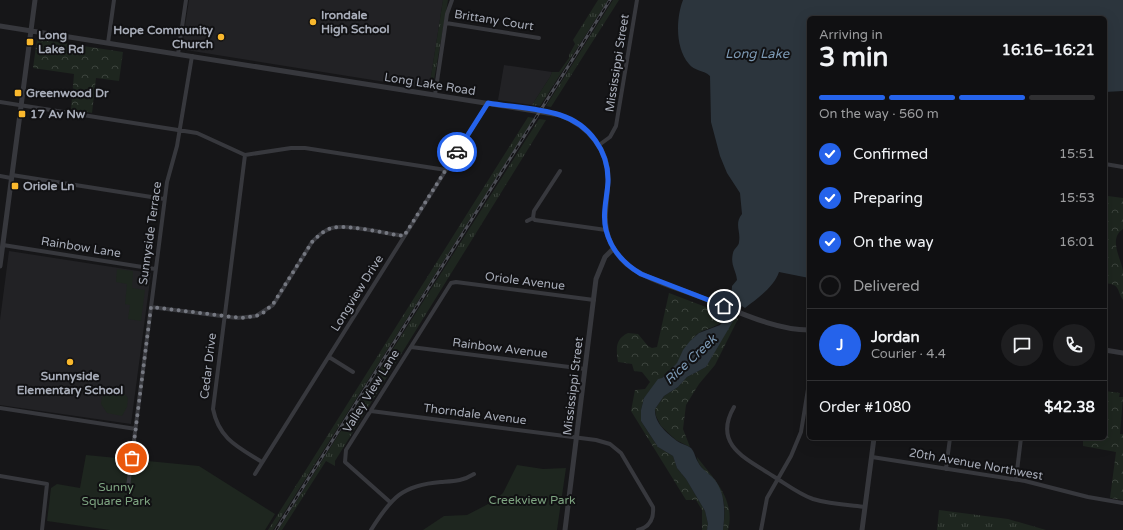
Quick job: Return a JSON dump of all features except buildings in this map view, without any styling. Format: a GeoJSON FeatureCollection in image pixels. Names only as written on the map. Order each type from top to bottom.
{"type":"FeatureCollection","features":[{"type":"Feature","properties":{"kind":"street"},"geometry":{"type":"LineString","coordinates":[[0,266],[35,0]]}},
{"type":"Feature","properties":{"kind":"street"},"geometry":{"type":"LineString","coordinates":[[108,43],[114,0]]}},
{"type":"Feature","properties":{"kind":"street"},"geometry":{"type":"LineString","coordinates":[[178,54],[186,0]]}},
{"type":"Feature","properties":{"kind":"street"},"geometry":{"type":"LineString","coordinates":[[435,95],[446,23],[452,0]]}},
{"type":"Feature","properties":{"kind":"street","name":"Mississippi Street"},"geometry":{"type":"LineString","coordinates":[[599,145],[610,137],[616,126],[637,0]]}},
{"type":"Feature","properties":{"kind":"street","name":"Brittany Court"},"geometry":{"type":"LineString","coordinates":[[446,23],[539,38]]}},
{"type":"Feature","properties":{"kind":"street","name":"Long Lake Road"},"geometry":{"type":"LineString","coordinates":[[0,26],[560,115],[581,126],[599,145],[607,171],[604,211],[606,230],[613,249],[623,261],[641,274],[724,306],[785,328],[807,330]]}},
{"type":"Feature","properties":{"kind":"street","name":"Sunnyside Terrace"},"geometry":{"type":"LineString","coordinates":[[128,487],[164,199],[169,171],[175,154],[180,130],[192,56]]}},
{"type":"Feature","properties":{"kind":"street"},"geometry":{"type":"LineString","coordinates":[[0,102],[180,130],[205,136],[245,155],[284,149],[305,148],[446,170]]}},
{"type":"Feature","properties":{"kind":"street","name":"Longview Drive"},"geometry":{"type":"LineString","coordinates":[[255,474],[488,103]]}},
{"type":"Feature","properties":{"kind":"street","name":"Cedar Drive"},"geometry":{"type":"LineString","coordinates":[[245,155],[213,399],[215,417],[222,433],[228,439],[262,462]]}},
{"type":"Feature","properties":{"kind":"street"},"geometry":{"type":"LineString","coordinates":[[1107,164],[1123,167]]}},
{"type":"Feature","properties":{"kind":"street"},"geometry":{"type":"LineString","coordinates":[[533,218],[534,211],[560,171]]}},
{"type":"Feature","properties":{"kind":"street"},"geometry":{"type":"LineString","coordinates":[[0,176],[11,176],[164,199]]}},
{"type":"Feature","properties":{"kind":"street"},"geometry":{"type":"LineString","coordinates":[[533,218],[537,222],[606,230]]}},
{"type":"Feature","properties":{"kind":"street"},"geometry":{"type":"LineString","coordinates":[[527,221],[533,218]]}},
{"type":"Feature","properties":{"kind":"street"},"geometry":{"type":"LineString","coordinates":[[151,307],[249,318],[262,314],[278,298],[312,242],[328,229],[340,227],[404,236]]}},
{"type":"Feature","properties":{"kind":"street","name":"Rainbow Lane"},"geometry":{"type":"LineString","coordinates":[[3,245],[155,269]]}},
{"type":"Feature","properties":{"kind":"street","name":"Mississippi Street"},"geometry":{"type":"LineString","coordinates":[[565,530],[594,300],[600,267],[605,257],[613,249]]}},
{"type":"Feature","properties":{"kind":"street","name":"Oriole Avenue"},"geometry":{"type":"LineString","coordinates":[[453,282],[594,300]]}},
{"type":"Feature","properties":{"kind":"street","name":"Valley View Lane"},"geometry":{"type":"LineString","coordinates":[[390,502],[344,462],[346,450],[453,282]]}},
{"type":"Feature","properties":{"kind":"street","name":"Rainbow Avenue"},"geometry":{"type":"LineString","coordinates":[[411,347],[585,369]]}},
{"type":"Feature","properties":{"kind":"street"},"geometry":{"type":"LineString","coordinates":[[1107,350],[1123,353]]}},
{"type":"Feature","properties":{"kind":"street"},"geometry":{"type":"LineString","coordinates":[[329,357],[353,372]]}},
{"type":"Feature","properties":{"kind":"street"},"geometry":{"type":"LineString","coordinates":[[761,530],[763,508],[767,498],[800,436],[804,421],[807,398]]}},
{"type":"Feature","properties":{"kind":"street"},"geometry":{"type":"LineString","coordinates":[[734,407],[730,414],[727,428],[732,446],[744,458],[811,498],[865,507]]}},
{"type":"Feature","properties":{"kind":"street"},"geometry":{"type":"LineString","coordinates":[[0,408],[136,429]]}},
{"type":"Feature","properties":{"kind":"street","name":"Thorndale Avenue"},"geometry":{"type":"LineString","coordinates":[[371,411],[596,440],[610,444],[625,459],[653,507],[653,516],[650,522],[638,530]]}},
{"type":"Feature","properties":{"kind":"street"},"geometry":{"type":"LineString","coordinates":[[862,530],[874,440]]}},
{"type":"Feature","properties":{"kind":"street"},"geometry":{"type":"LineString","coordinates":[[946,469],[950,440]]}},
{"type":"Feature","properties":{"kind":"street"},"geometry":{"type":"LineString","coordinates":[[1016,479],[1021,440]]}},
{"type":"Feature","properties":{"kind":"street","name":"20th Avenue Northwest"},"geometry":{"type":"LineString","coordinates":[[872,457],[1016,479],[1088,497],[1123,503]]}},
{"type":"Feature","properties":{"kind":"street"},"geometry":{"type":"LineString","coordinates":[[371,530],[390,502],[412,487],[429,483],[465,480],[474,474]]}},
{"type":"Feature","properties":{"kind":"street"},"geometry":{"type":"LineString","coordinates":[[0,476],[47,484],[42,530]]}},
{"type":"Feature","properties":{"kind":"shaded area","name":"Irondale High School"},"geometry":{"type":"Polygon","coordinates":[[[189,0],[443,0],[429,89],[186,50],[182,46],[189,0]]]}},
{"type":"Feature","properties":{"kind":"shaded area"},"geometry":{"type":"Polygon","coordinates":[[[504,65],[552,72],[532,105],[498,100],[504,65]]]}},
{"type":"Feature","properties":{"kind":"shaded area","name":"Sunnyside Elementary School"},"geometry":{"type":"Polygon","coordinates":[[[9,251],[151,273],[131,424],[0,405],[0,320],[9,251]]]}},
{"type":"Feature","properties":{"kind":"green space"},"geometry":{"type":"Polygon","coordinates":[[[443,0],[448,0],[433,86],[429,89],[443,0]]]}},
{"type":"Feature","properties":{"kind":"green space"},"geometry":{"type":"Polygon","coordinates":[[[598,0],[608,0],[540,106],[532,105],[552,72],[559,72],[569,58],[575,44],[573,40],[598,0]]]}},
{"type":"Feature","properties":{"kind":"green space"},"geometry":{"type":"Polygon","coordinates":[[[613,0],[619,0],[551,107],[546,106],[613,0]]]}},
{"type":"Feature","properties":{"kind":"green space"},"geometry":{"type":"Polygon","coordinates":[[[37,39],[123,52],[119,81],[96,78],[92,113],[71,109],[74,74],[33,68],[37,39]]]}},
{"type":"Feature","properties":{"kind":"green space"},"geometry":{"type":"Polygon","coordinates":[[[528,117],[534,118],[273,530],[268,530],[528,117]]]}},
{"type":"Feature","properties":{"kind":"green space"},"geometry":{"type":"Polygon","coordinates":[[[539,119],[546,120],[335,461],[335,466],[326,461],[282,530],[278,530],[539,119]]]}},
{"type":"Feature","properties":{"kind":"green space"},"geometry":{"type":"Polygon","coordinates":[[[1107,196],[1123,198],[1123,229],[1116,238],[1116,243],[1123,271],[1123,300],[1116,286],[1107,283],[1107,196]]]}},
{"type":"Feature","properties":{"kind":"green space"},"geometry":{"type":"Polygon","coordinates":[[[117,269],[133,271],[132,288],[145,290],[141,321],[128,319],[130,305],[125,304],[127,284],[116,282],[117,269]]]}},
{"type":"Feature","properties":{"kind":"green space"},"geometry":{"type":"Polygon","coordinates":[[[669,293],[727,315],[716,326],[695,336],[678,363],[668,371],[644,398],[641,410],[641,421],[646,429],[658,447],[673,456],[677,468],[686,479],[705,511],[708,524],[707,530],[702,530],[702,510],[696,500],[686,500],[631,411],[635,390],[645,389],[650,382],[642,372],[634,371],[632,364],[618,362],[617,345],[621,338],[628,333],[638,334],[648,346],[652,348],[657,347],[669,293]]]}},
{"type":"Feature","properties":{"kind":"green space"},"geometry":{"type":"Polygon","coordinates":[[[734,317],[738,319],[715,365],[699,384],[686,405],[683,429],[690,447],[676,440],[661,426],[656,416],[655,409],[664,396],[678,387],[687,377],[706,367],[734,317]]]}},
{"type":"Feature","properties":{"kind":"green space"},"geometry":{"type":"Polygon","coordinates":[[[113,389],[121,390],[128,398],[127,407],[122,416],[107,413],[101,404],[102,397],[113,389]]]}},
{"type":"Feature","properties":{"kind":"green space"},"geometry":{"type":"Polygon","coordinates":[[[1107,391],[1120,393],[1119,397],[1123,397],[1120,434],[1123,434],[1123,500],[1110,498],[1116,452],[1083,446],[1083,440],[1107,440],[1107,391]]]}},
{"type":"Feature","properties":{"kind":"green space","name":"Sunny Square Park"},"geometry":{"type":"Polygon","coordinates":[[[86,455],[199,466],[275,514],[265,530],[110,530],[47,521],[51,488],[57,484],[80,488],[86,455]]]}},
{"type":"Feature","properties":{"kind":"green space"},"geometry":{"type":"Polygon","coordinates":[[[697,457],[722,490],[729,509],[730,519],[728,530],[723,530],[724,507],[721,494],[700,466],[697,457]]]}},
{"type":"Feature","properties":{"kind":"green space","name":"Creekview Park"},"geometry":{"type":"Polygon","coordinates":[[[517,465],[543,469],[566,468],[557,530],[423,530],[444,516],[467,515],[494,501],[503,493],[517,465]]]}},
{"type":"Feature","properties":{"kind":"green space"},"geometry":{"type":"Polygon","coordinates":[[[939,510],[1008,519],[1046,530],[937,530],[939,510]]]}},
{"type":"Feature","properties":{"kind":"water","name":"Long Lake"},"geometry":{"type":"Polygon","coordinates":[[[683,0],[1123,0],[1123,91],[1107,92],[1107,16],[807,16],[807,278],[779,272],[773,283],[765,292],[745,308],[742,306],[706,367],[687,377],[678,387],[664,396],[655,409],[655,414],[662,427],[677,441],[691,448],[699,465],[718,485],[724,504],[723,530],[707,530],[708,524],[705,511],[686,479],[677,468],[673,456],[658,447],[641,421],[641,410],[644,398],[658,379],[662,378],[677,363],[683,350],[690,341],[699,333],[720,325],[725,319],[731,303],[732,286],[737,280],[732,257],[739,242],[738,221],[742,214],[740,193],[727,173],[720,156],[711,122],[710,76],[691,66],[681,50],[678,24],[683,0]]]}},
{"type":"Feature","properties":{"kind":"railway"},"geometry":{"type":"LineString","coordinates":[[276,530],[610,0]]}},
{"type":"Feature","properties":{"kind":"way so far"},"geometry":{"type":"LineString","coordinates":[[132,458],[151,307],[242,318],[249,318],[262,314],[278,298],[312,242],[322,232],[334,227],[347,227],[404,236],[457,152]]}},
{"type":"Feature","properties":{"kind":"place","name":"Irondale High School"},"geometry":{"type":"Point","coordinates":[313,22]}},
{"type":"Feature","properties":{"kind":"place","name":"Hope Community Church"},"geometry":{"type":"Point","coordinates":[221,37]}},
{"type":"Feature","properties":{"kind":"place","name":"Long Lake Rd"},"geometry":{"type":"Point","coordinates":[30,42]}},
{"type":"Feature","properties":{"kind":"place","name":"Greenwood Dr"},"geometry":{"type":"Point","coordinates":[18,93]}},
{"type":"Feature","properties":{"kind":"place","name":"17 Av Nw"},"geometry":{"type":"Point","coordinates":[22,114]}},
{"type":"Feature","properties":{"kind":"place","name":"Oriole Ln"},"geometry":{"type":"Point","coordinates":[15,186]}},
{"type":"Feature","properties":{"kind":"place","name":"Sunnyside Elementary School"},"geometry":{"type":"Point","coordinates":[70,362]}},
{"type":"Feature","properties":{"kind":"route"},"geometry":{"type":"LineString","coordinates":[[457,152],[488,103],[560,115],[576,122],[585,129],[599,145],[606,163],[608,180],[604,217],[606,230],[613,249],[623,261],[641,274],[724,306]]}},
{"type":"Feature","properties":{"kind":"water label","name":"Rice Creek"},"geometry":{"type":"Point","coordinates":[690,359]}}]}
